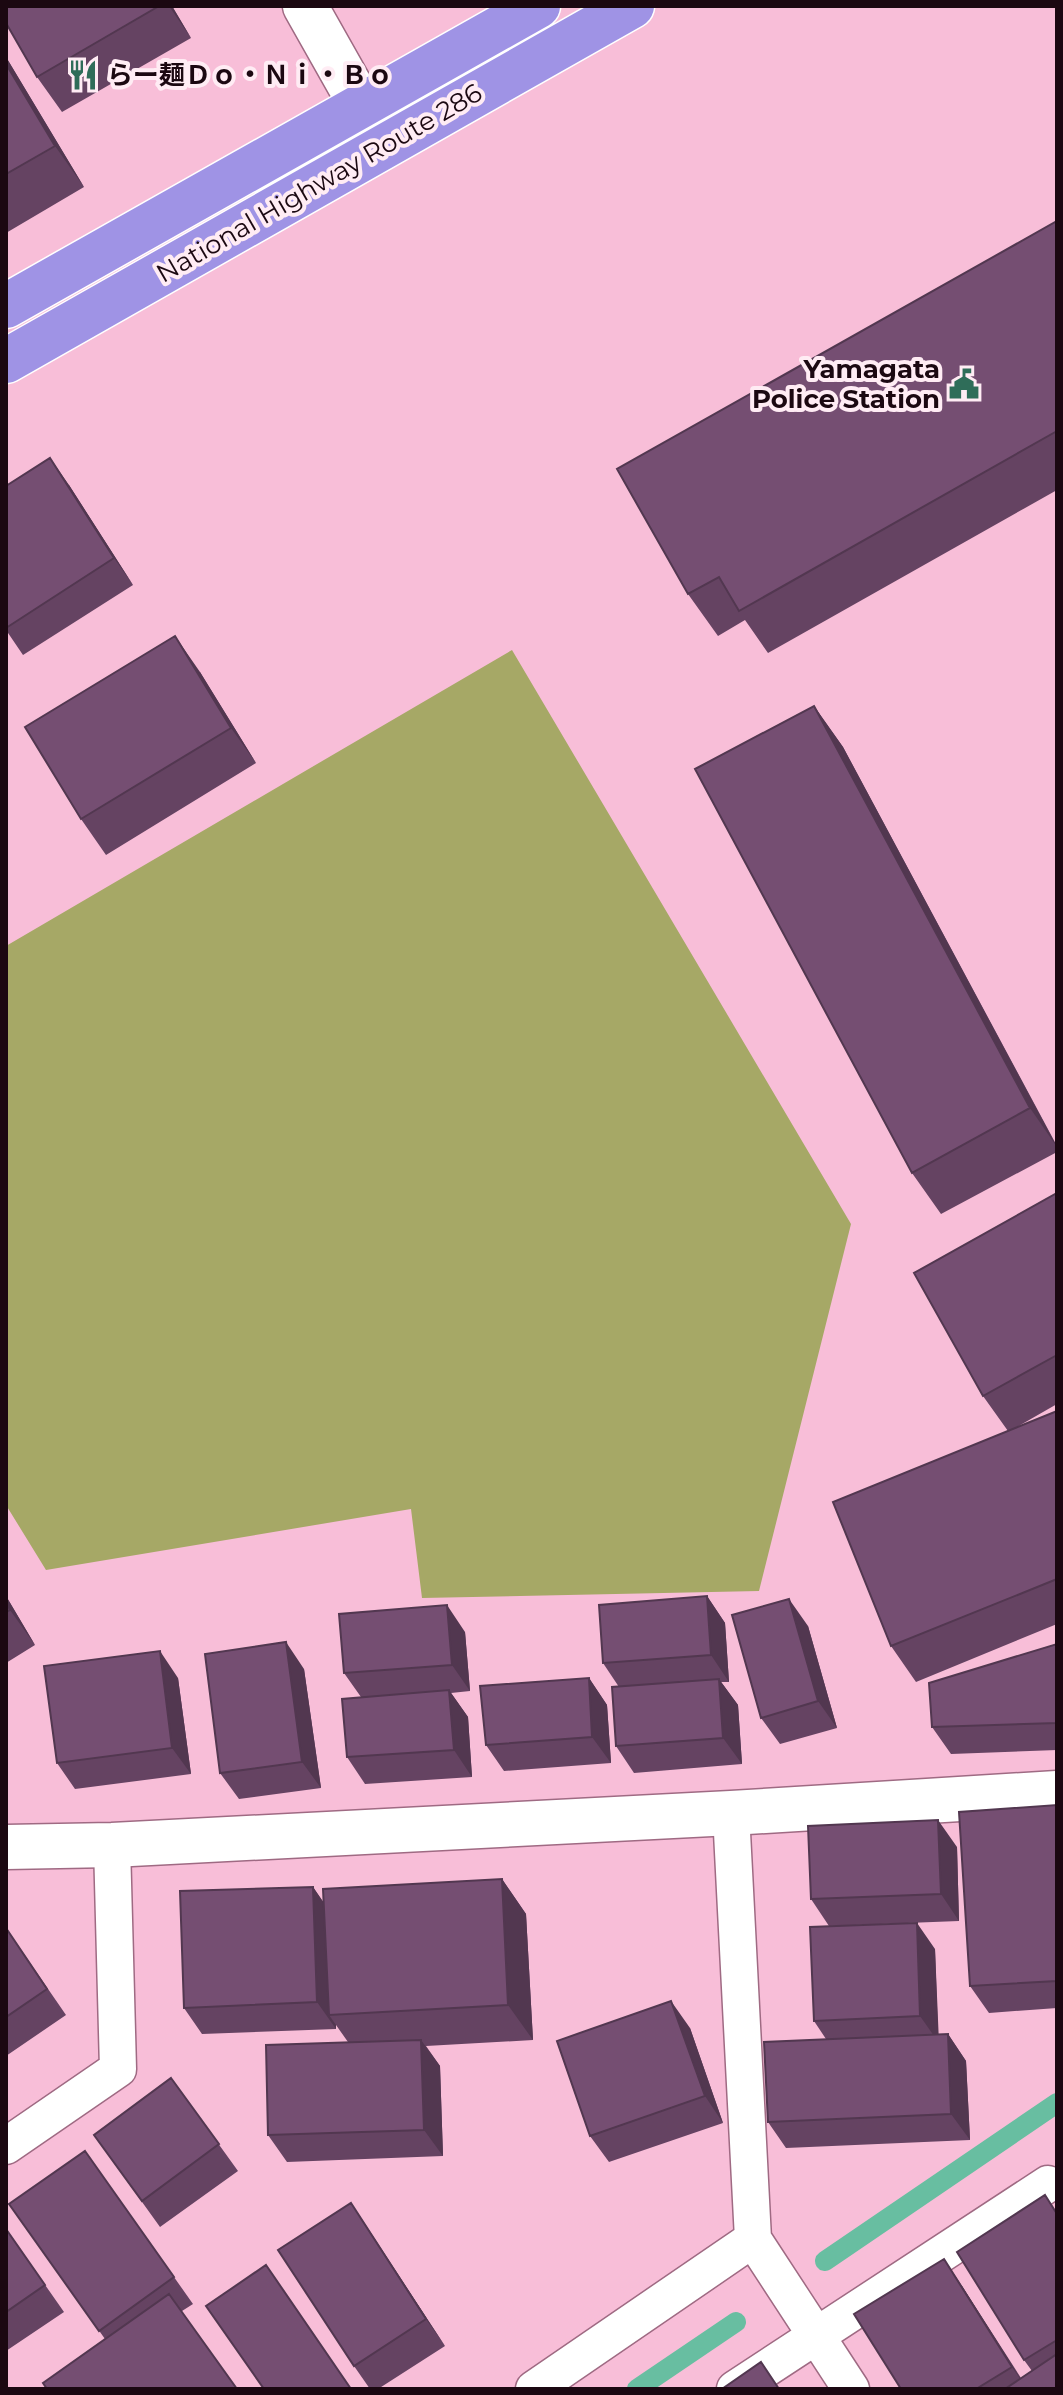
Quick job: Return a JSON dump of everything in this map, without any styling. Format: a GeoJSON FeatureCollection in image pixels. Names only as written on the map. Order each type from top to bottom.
{"type":"FeatureCollection","features":[{"type":"Feature","properties":{"kind":"highway","name":"National Highway Route 286"},"geometry":{"type":"LineString","coordinates":[[6,306],[538,6]]}},
{"type":"Feature","properties":{"kind":"highway","name":"National Highway Route 286"},"geometry":{"type":"LineString","coordinates":[[6,361],[632,6]]}},
{"type":"Feature","properties":{"kind":"street"},"geometry":{"type":"LineString","coordinates":[[305,6],[362,107]]}},
{"type":"Feature","properties":{"kind":"street"},"geometry":{"type":"LineString","coordinates":[[6,1847],[112,1845],[1057,1793]]}},
{"type":"Feature","properties":{"kind":"lane"},"geometry":{"type":"LineString","coordinates":[[731,1813],[753,2239],[851,2389]]}},
{"type":"Feature","properties":{"kind":"lane"},"geometry":{"type":"LineString","coordinates":[[6,2146],[118,2069],[112,1845]]}},
{"type":"Feature","properties":{"kind":"lane"},"geometry":{"type":"LineString","coordinates":[[735,2389],[1048,2184]]}},
{"type":"Feature","properties":{"kind":"lane"},"geometry":{"type":"LineString","coordinates":[[534,2389],[753,2239]]}},
{"type":"Feature","properties":{"kind":"green space"},"geometry":{"type":"Polygon","coordinates":[[[512,650],[851,1224],[759,1591],[422,1598],[411,1509],[46,1570],[6,1505],[6,946],[512,650]]]}},
{"type":"Feature","properties":{"kind":"building"},"geometry":{"type":"Polygon","coordinates":[[[6,6],[159,6],[37,77],[6,23],[6,6]]]}},
{"type":"Feature","properties":{"kind":"building"},"geometry":{"type":"Polygon","coordinates":[[[6,64],[55,146],[6,174],[6,64]]]}},
{"type":"Feature","properties":{"kind":"building","name":"Yamagata Police Station"},"geometry":{"type":"Polygon","coordinates":[[[1057,221],[1057,431],[739,611],[719,577],[688,594],[617,469],[1057,221]]]}},
{"type":"Feature","properties":{"kind":"building"},"geometry":{"type":"Polygon","coordinates":[[[50,458],[114,558],[6,628],[6,486],[50,458]]]}},
{"type":"Feature","properties":{"kind":"building"},"geometry":{"type":"Polygon","coordinates":[[[175,636],[231,728],[81,819],[25,727],[175,636]]]}},
{"type":"Feature","properties":{"kind":"building"},"geometry":{"type":"Polygon","coordinates":[[[814,706],[1030,1108],[912,1173],[695,769],[814,706]]]}},
{"type":"Feature","properties":{"kind":"building"},"geometry":{"type":"Polygon","coordinates":[[[1057,1193],[1057,1355],[983,1396],[914,1273],[1057,1193]]]}},
{"type":"Feature","properties":{"kind":"building"},"geometry":{"type":"Polygon","coordinates":[[[1057,1411],[1057,1579],[891,1646],[833,1502],[1057,1411]]]}},
{"type":"Feature","properties":{"kind":"building"},"geometry":{"type":"Polygon","coordinates":[[[707,1596],[711,1655],[603,1663],[599,1605],[707,1596]]]}},
{"type":"Feature","properties":{"kind":"building"},"geometry":{"type":"Polygon","coordinates":[[[789,1599],[818,1701],[761,1718],[732,1615],[789,1599]]]}},
{"type":"Feature","properties":{"kind":"building"},"geometry":{"type":"Polygon","coordinates":[[[447,1605],[452,1665],[344,1673],[339,1614],[447,1605]]]}},
{"type":"Feature","properties":{"kind":"building"},"geometry":{"type":"Polygon","coordinates":[[[286,1642],[302,1762],[220,1773],[205,1654],[286,1642]]]}},
{"type":"Feature","properties":{"kind":"building"},"geometry":{"type":"Polygon","coordinates":[[[1057,1644],[1057,1723],[932,1727],[929,1683],[1057,1644]]]}},
{"type":"Feature","properties":{"kind":"building"},"geometry":{"type":"Polygon","coordinates":[[[160,1651],[172,1748],[57,1763],[44,1666],[160,1651]]]}},
{"type":"Feature","properties":{"kind":"building"},"geometry":{"type":"Polygon","coordinates":[[[589,1678],[592,1737],[486,1745],[480,1686],[589,1678]]]}},
{"type":"Feature","properties":{"kind":"building"},"geometry":{"type":"Polygon","coordinates":[[[719,1679],[723,1738],[616,1746],[612,1687],[719,1679]]]}},
{"type":"Feature","properties":{"kind":"building"},"geometry":{"type":"Polygon","coordinates":[[[449,1690],[454,1750],[347,1757],[342,1699],[449,1690]]]}},
{"type":"Feature","properties":{"kind":"building"},"geometry":{"type":"Polygon","coordinates":[[[1057,1805],[1057,1981],[970,1986],[959,1812],[1057,1805]]]}},
{"type":"Feature","properties":{"kind":"building"},"geometry":{"type":"Polygon","coordinates":[[[938,1820],[941,1894],[811,1899],[808,1826],[938,1820]]]}},
{"type":"Feature","properties":{"kind":"building"},"geometry":{"type":"Polygon","coordinates":[[[502,1879],[508,2005],[329,2015],[323,1889],[502,1879]]]}},
{"type":"Feature","properties":{"kind":"building"},"geometry":{"type":"Polygon","coordinates":[[[313,1887],[317,2002],[184,2008],[180,1891],[313,1887]]]}},
{"type":"Feature","properties":{"kind":"building"},"geometry":{"type":"Polygon","coordinates":[[[917,1923],[920,2016],[814,2021],[810,1927],[917,1923]]]}},
{"type":"Feature","properties":{"kind":"building"},"geometry":{"type":"Polygon","coordinates":[[[6,1928],[47,1989],[6,2017],[6,1928]]]}},
{"type":"Feature","properties":{"kind":"building"},"geometry":{"type":"Polygon","coordinates":[[[671,2001],[705,2096],[590,2136],[557,2041],[671,2001]]]}},
{"type":"Feature","properties":{"kind":"building"},"geometry":{"type":"Polygon","coordinates":[[[948,2034],[951,2114],[768,2122],[764,2042],[948,2034]]]}},
{"type":"Feature","properties":{"kind":"building"},"geometry":{"type":"Polygon","coordinates":[[[421,2040],[424,2130],[268,2135],[266,2045],[421,2040]]]}},
{"type":"Feature","properties":{"kind":"building"},"geometry":{"type":"Polygon","coordinates":[[[171,2078],[219,2144],[142,2201],[94,2135],[171,2078]]]}},
{"type":"Feature","properties":{"kind":"building"},"geometry":{"type":"Polygon","coordinates":[[[85,2151],[174,2277],[99,2331],[9,2204],[85,2151]]]}},
{"type":"Feature","properties":{"kind":"building"},"geometry":{"type":"Polygon","coordinates":[[[1045,2195],[1057,2214],[1057,2340],[1024,2360],[957,2252],[1045,2195]]]}},
{"type":"Feature","properties":{"kind":"building"},"geometry":{"type":"Polygon","coordinates":[[[351,2203],[426,2319],[354,2366],[278,2250],[351,2203]]]}},
{"type":"Feature","properties":{"kind":"building"},"geometry":{"type":"Polygon","coordinates":[[[6,2229],[45,2285],[6,2312],[6,2229]]]}},
{"type":"Feature","properties":{"kind":"building"},"geometry":{"type":"Polygon","coordinates":[[[944,2259],[1012,2367],[976,2389],[901,2389],[854,2314],[944,2259]]]}},
{"type":"Feature","properties":{"kind":"building"},"geometry":{"type":"Polygon","coordinates":[[[266,2265],[351,2389],[264,2389],[206,2306],[266,2265]]]}},
{"type":"Feature","properties":{"kind":"building"},"geometry":{"type":"Polygon","coordinates":[[[169,2294],[237,2389],[47,2389],[43,2383],[169,2294]]]}},
{"type":"Feature","properties":{"kind":"building"},"geometry":{"type":"Polygon","coordinates":[[[1057,2354],[1057,2389],[1005,2389],[1057,2354]]]}},
{"type":"Feature","properties":{"kind":"building"},"geometry":{"type":"Polygon","coordinates":[[[761,2362],[779,2389],[722,2389],[761,2362]]]}},
{"type":"Feature","properties":{"kind":"waterway"},"geometry":{"type":"LineString","coordinates":[[825,2261],[1057,2103]]}},
{"type":"Feature","properties":{"kind":"waterway"},"geometry":{"type":"LineString","coordinates":[[637,2389],[736,2322]]}},
{"type":"Feature","properties":{"kind":"place","name":"らー麺Ｄｏ・Ｎｉ・Ｂｏ"},"geometry":{"type":"Point","coordinates":[83,75]}},
{"type":"Feature","properties":{"kind":"place","name":"Yamagata Police Station"},"geometry":{"type":"Point","coordinates":[964,384]}}]}
